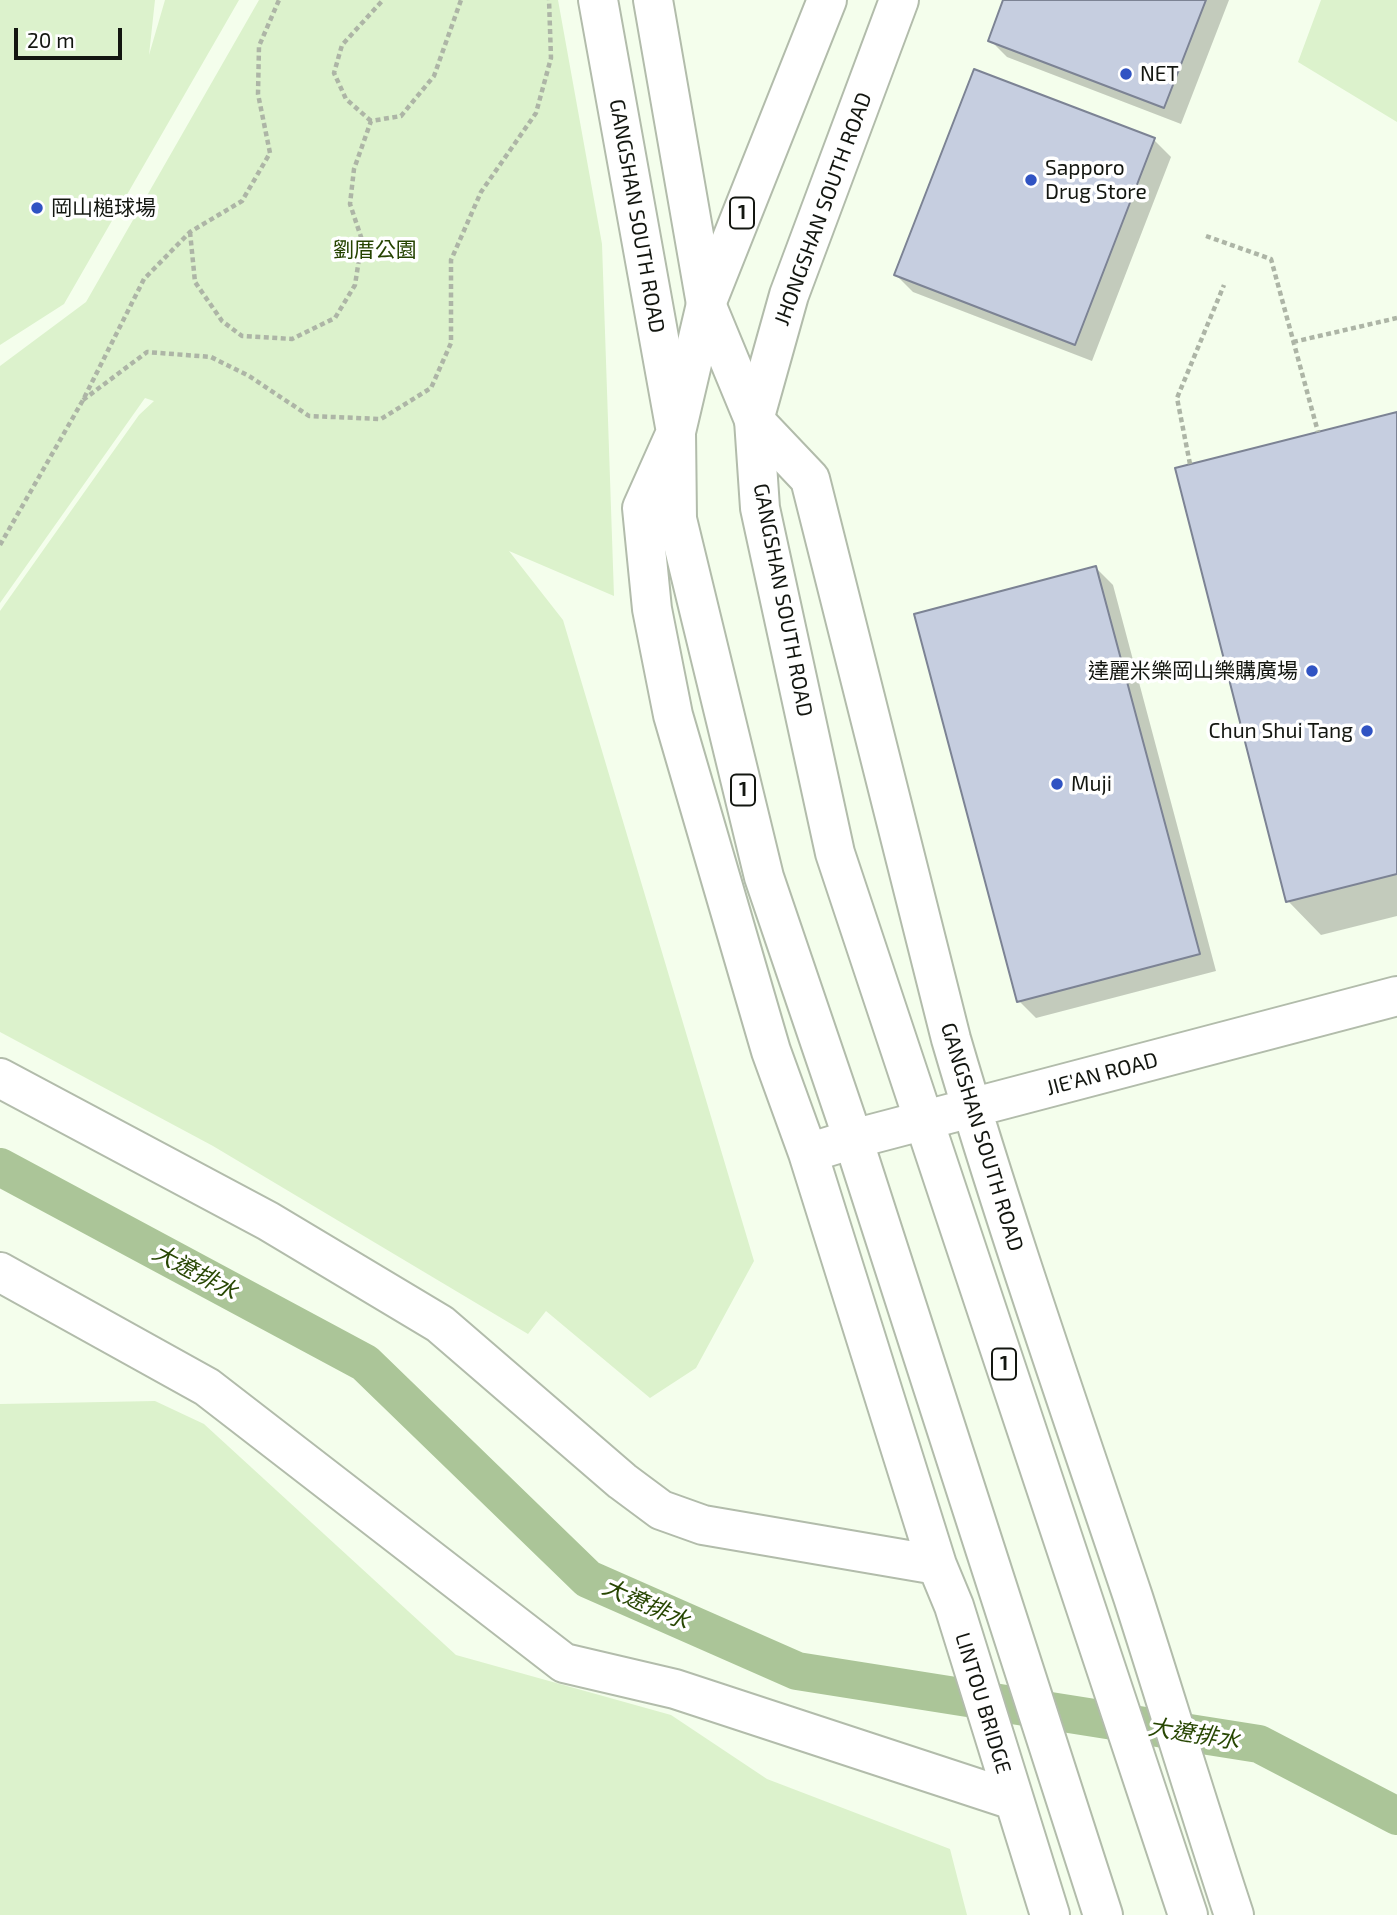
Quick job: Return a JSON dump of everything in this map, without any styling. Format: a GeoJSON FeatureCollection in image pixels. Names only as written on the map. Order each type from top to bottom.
{"type":"FeatureCollection","features":[{"type":"Feature","properties":{"kind":"main road","name":"GANGSHAN SOUTH ROAD"},"geometry":{"type":"LineString","coordinates":[[598,0],[676,432]]}},
{"type":"Feature","properties":{"kind":"main road"},"geometry":{"type":"LineString","coordinates":[[653,0],[706,304],[754,420]]}},
{"type":"Feature","properties":{"kind":"main road","name":"1"},"geometry":{"type":"LineString","coordinates":[[827,0],[706,304],[676,432],[677,519],[764,877],[853,1139],[1103,1915]]}},
{"type":"Feature","properties":{"kind":"main road","name":"JHONGSHAN SOUTH ROAD"},"geometry":{"type":"LineString","coordinates":[[754,420],[789,295],[900,0]]}},
{"type":"Feature","properties":{"kind":"main road","name":"GANGSHAN SOUTH ROAD"},"geometry":{"type":"LineString","coordinates":[[754,420],[810,479],[951,1039],[971,1108],[1134,1600],[1234,1915]]}},
{"type":"Feature","properties":{"kind":"main road","name":"GANGSHAN SOUTH ROAD"},"geometry":{"type":"LineString","coordinates":[[754,420],[760,508],[835,853],[1188,1915]]}},
{"type":"Feature","properties":{"kind":"main road"},"geometry":{"type":"LineString","coordinates":[[0,1078],[268,1221],[440,1324],[622,1481],[661,1510],[703,1525],[937,1565],[808,1153],[771,1051],[676,728],[652,609],[642,508],[676,432]]}},
{"type":"Feature","properties":{"kind":"main road","name":"JIE'AN ROAD"},"geometry":{"type":"LineString","coordinates":[[808,1153],[1397,996]]}},
{"type":"Feature","properties":{"kind":"main road"},"geometry":{"type":"LineString","coordinates":[[0,1272],[207,1387],[564,1662],[674,1689],[1013,1800]]}},
{"type":"Feature","properties":{"kind":"main road","name":"LINTOU BRIDGE"},"geometry":{"type":"LineString","coordinates":[[937,1565],[954,1606],[1050,1915]]}},
{"type":"Feature","properties":{"kind":"path"},"geometry":{"type":"LineString","coordinates":[[0,545],[83,400],[144,279],[190,232],[242,201],[270,153],[258,94],[259,46],[279,0]]}},
{"type":"Feature","properties":{"kind":"path"},"geometry":{"type":"LineString","coordinates":[[371,121],[346,99],[334,73],[342,45],[383,0]]}},
{"type":"Feature","properties":{"kind":"path"},"geometry":{"type":"LineString","coordinates":[[371,121],[401,116],[434,76],[461,0]]}},
{"type":"Feature","properties":{"kind":"path"},"geometry":{"type":"LineString","coordinates":[[83,400],[146,352],[211,357],[249,376],[309,416],[382,419],[430,388],[451,343],[451,260],[481,192],[536,113],[551,58],[549,0]]}},
{"type":"Feature","properties":{"kind":"path"},"geometry":{"type":"LineString","coordinates":[[190,232],[195,282],[222,321],[242,336],[292,339],[335,318],[355,285],[362,240],[350,204],[354,169],[371,121]]}},
{"type":"Feature","properties":{"kind":"path"},"geometry":{"type":"LineString","coordinates":[[1206,236],[1271,259],[1318,432]]}},
{"type":"Feature","properties":{"kind":"path"},"geometry":{"type":"LineString","coordinates":[[1190,464],[1177,398],[1224,285]]}},
{"type":"Feature","properties":{"kind":"path"},"geometry":{"type":"LineString","coordinates":[[1293,342],[1397,318]]}},
{"type":"Feature","properties":{"kind":"green space","name":"岡山槌球場"},"geometry":{"type":"Polygon","coordinates":[[[0,0],[155,0],[149,55],[165,0],[239,0],[64,304],[0,345],[0,0]]]}},
{"type":"Feature","properties":{"kind":"green space","name":"劉厝公園"},"geometry":{"type":"Polygon","coordinates":[[[259,0],[558,0],[602,244],[614,596],[509,551],[563,620],[754,1261],[696,1368],[650,1398],[546,1311],[528,1334],[213,1146],[0,1032],[0,611],[139,415],[154,401],[145,398],[0,603],[0,366],[86,302],[259,0]]]}},
{"type":"Feature","properties":{"kind":"green space"},"geometry":{"type":"Polygon","coordinates":[[[1321,0],[1397,0],[1397,122],[1298,62],[1321,0]]]}},
{"type":"Feature","properties":{"kind":"green space"},"geometry":{"type":"Polygon","coordinates":[[[155,1401],[204,1424],[456,1655],[671,1715],[767,1779],[950,1849],[967,1915],[0,1915],[0,1404],[155,1401]]]}},
{"type":"Feature","properties":{"kind":"building","name":"NET"},"geometry":{"type":"Polygon","coordinates":[[[1003,0],[1206,0],[1164,108],[988,41],[1003,0]]]}},
{"type":"Feature","properties":{"kind":"building"},"geometry":{"type":"Polygon","coordinates":[[[974,69],[1155,138],[1075,345],[894,275],[974,69]]]}},
{"type":"Feature","properties":{"kind":"building","name":"達麗米樂岡山樂購廣場"},"geometry":{"type":"Polygon","coordinates":[[[1397,412],[1397,874],[1286,902],[1175,468],[1397,412]]]}},
{"type":"Feature","properties":{"kind":"building","name":"Muji"},"geometry":{"type":"Polygon","coordinates":[[[1096,566],[1200,954],[1017,1002],[914,614],[1096,566]]]}},
{"type":"Feature","properties":{"kind":"waterway","name":"大遼排水"},"geometry":{"type":"LineString","coordinates":[[0,1167],[365,1363],[588,1579],[797,1671],[1259,1744],[1397,1816]]}},
{"type":"Feature","properties":{"kind":"place","name":"NET"},"geometry":{"type":"Point","coordinates":[1126,74]}},
{"type":"Feature","properties":{"kind":"place","name":"Sapporo Drug Store"},"geometry":{"type":"Point","coordinates":[1031,180]}},
{"type":"Feature","properties":{"kind":"place","name":"岡山槌球場"},"geometry":{"type":"Point","coordinates":[37,208]}},
{"type":"Feature","properties":{"kind":"place","name":"達麗米樂岡山樂購廣場"},"geometry":{"type":"Point","coordinates":[1312,671]}},
{"type":"Feature","properties":{"kind":"place","name":"Chun Shui Tang"},"geometry":{"type":"Point","coordinates":[1367,731]}},
{"type":"Feature","properties":{"kind":"place","name":"Muji"},"geometry":{"type":"Point","coordinates":[1057,784]}}]}
